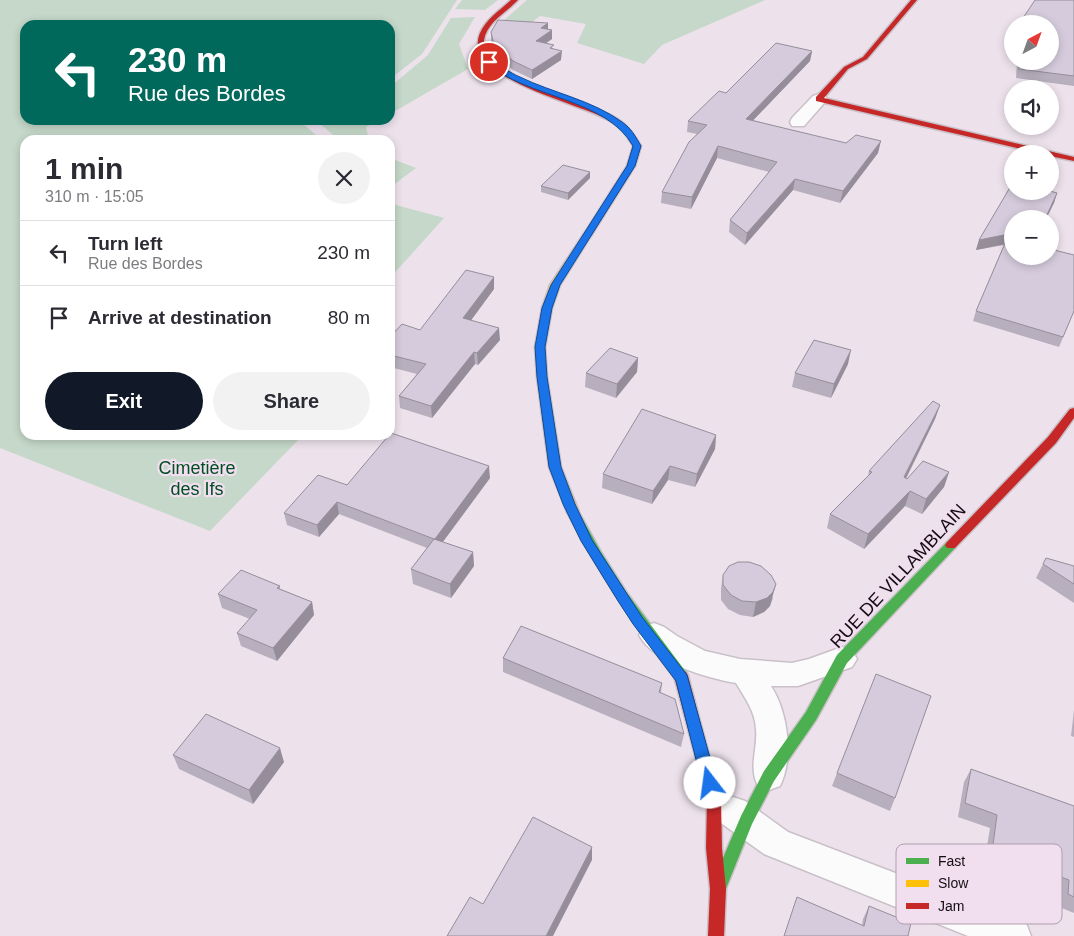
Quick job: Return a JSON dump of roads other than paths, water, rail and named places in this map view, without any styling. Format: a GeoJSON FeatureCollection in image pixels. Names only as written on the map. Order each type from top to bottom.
{"type":"FeatureCollection","features":[{"type":"Feature","properties":{"kind":"street"},"geometry":{"type":"LineString","coordinates":[[514,0],[484,32],[481,42],[482,50],[489,62],[498,70],[520,80],[606,114],[630,133],[637,146],[631,166],[555,285],[547,308],[540,347],[542,377],[555,467],[569,504],[587,541],[637,620],[682,679],[714,800],[714,848],[718,889],[716,936]]}},
{"type":"Feature","properties":{"kind":"street"},"geometry":{"type":"LineString","coordinates":[[798,122],[846,68],[866,58],[914,0]]}},
{"type":"Feature","properties":{"kind":"street"},"geometry":{"type":"LineString","coordinates":[[820,99],[1074,159]]}},
{"type":"Feature","properties":{"kind":"street","name":"RUE DE VILLAMBLAIN"},"geometry":{"type":"LineString","coordinates":[[718,889],[746,822],[769,776],[811,716],[842,659],[1046,446],[1074,411]]}},
{"type":"Feature","properties":{"kind":"street"},"geometry":{"type":"LineString","coordinates":[[637,620],[668,646],[690,658],[718,668],[746,674],[797,674],[842,659]]}},
{"type":"Feature","properties":{"kind":"street"},"geometry":{"type":"LineString","coordinates":[[746,674],[765,703],[772,729],[769,776]]}},
{"type":"Feature","properties":{"kind":"street"},"geometry":{"type":"LineString","coordinates":[[714,800],[776,843],[896,890]]}},
{"type":"Feature","properties":{"kind":"street"},"geometry":{"type":"LineString","coordinates":[[982,924],[1013,936]]}},
{"type":"Feature","properties":{"kind":"park label","name":"Cimetière des Ifs"},"geometry":{"type":"Point","coordinates":[197,478]}}]}
